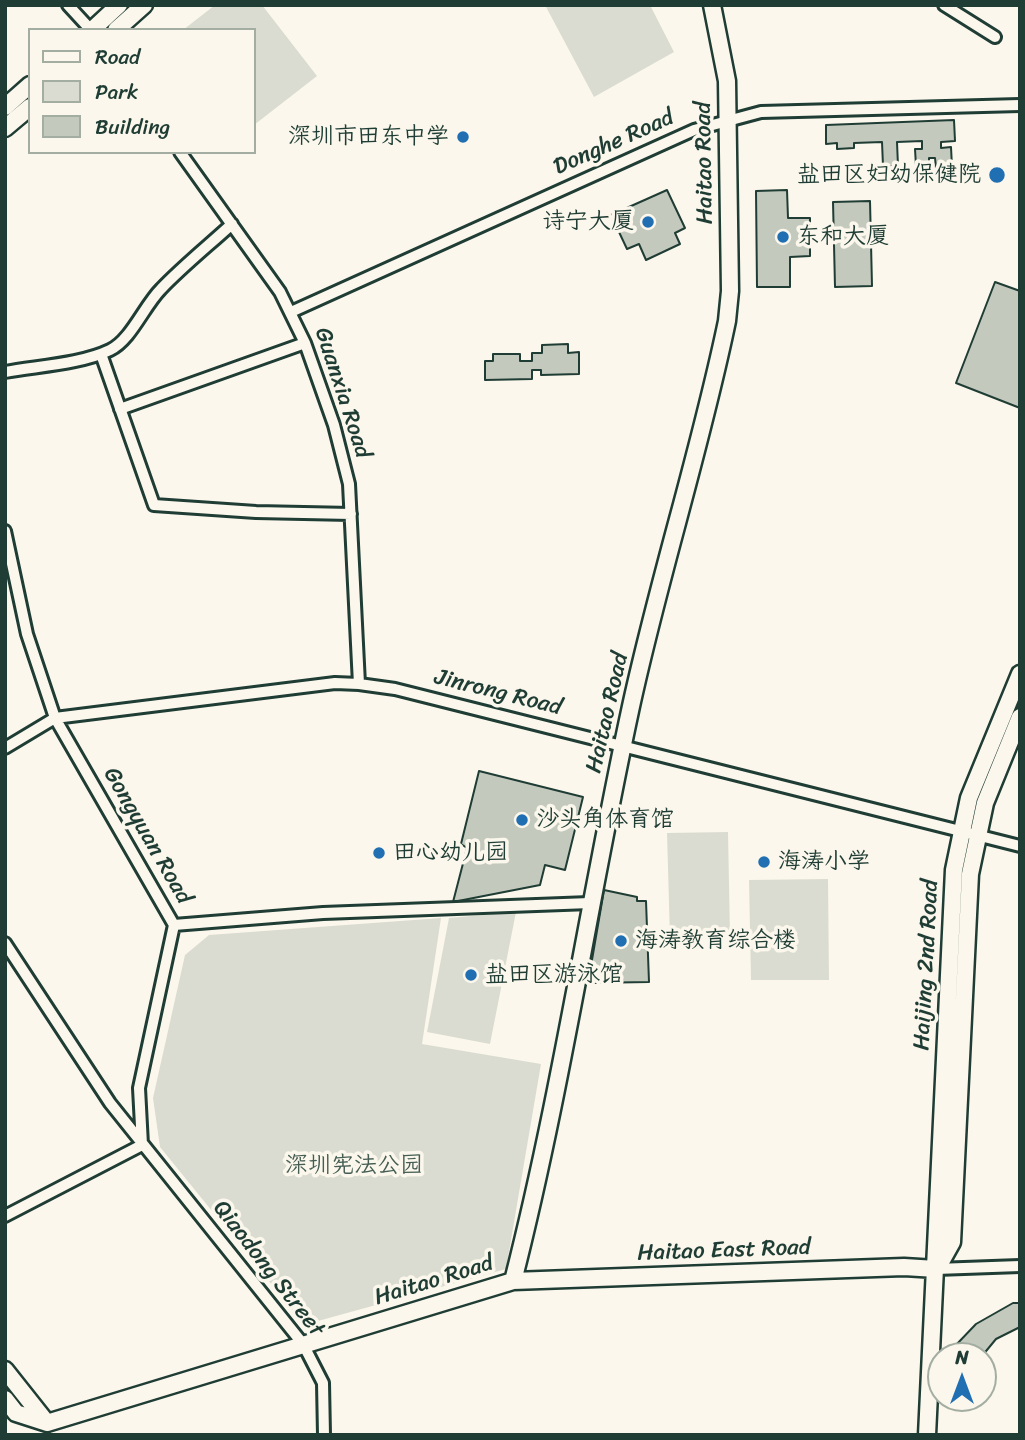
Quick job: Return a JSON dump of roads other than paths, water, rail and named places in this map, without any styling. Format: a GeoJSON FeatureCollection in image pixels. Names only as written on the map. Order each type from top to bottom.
{"type":"FeatureCollection","features":[{"type":"Feature","properties":{"kind":"street"},"geometry":{"type":"LineString","coordinates":[[68,5],[89,28]]}},
{"type":"Feature","properties":{"kind":"street"},"geometry":{"type":"LineString","coordinates":[[93,28],[119,5]]}},
{"type":"Feature","properties":{"kind":"street"},"geometry":{"type":"LineString","coordinates":[[119,28],[144,5]]}},
{"type":"Feature","properties":{"kind":"street","name":"Haitao Road"},"geometry":{"type":"LineString","coordinates":[[49,1429],[303,1343],[513,1281],[571,1020],[590,903],[623,746],[727,321],[730,291],[727,81],[712,5]]}},
{"type":"Feature","properties":{"kind":"street"},"geometry":{"type":"LineString","coordinates":[[944,5],[995,37]]}},
{"type":"Feature","properties":{"kind":"street"},"geometry":{"type":"LineString","coordinates":[[5,107],[28,87]]}},
{"type":"Feature","properties":{"kind":"street","name":"Donghe Road"},"geometry":{"type":"LineString","coordinates":[[291,312],[694,130],[727,120],[761,112],[1020,105]]}},
{"type":"Feature","properties":{"kind":"street"},"geometry":{"type":"LineString","coordinates":[[5,128],[28,109]]}},
{"type":"Feature","properties":{"kind":"street","name":"Guanxia Road"},"geometry":{"type":"LineString","coordinates":[[181,154],[280,292],[305,343],[342,454],[349,484],[359,684]]}},
{"type":"Feature","properties":{"kind":"street"},"geometry":{"type":"LineString","coordinates":[[5,372],[101,354],[113,349],[124,340],[160,290],[232,224]]}},
{"type":"Feature","properties":{"kind":"street"},"geometry":{"type":"LineString","coordinates":[[120,409],[305,343]]}},
{"type":"Feature","properties":{"kind":"street"},"geometry":{"type":"LineString","coordinates":[[101,354],[154,505],[256,512],[351,514]]}},
{"type":"Feature","properties":{"kind":"street","name":"Gongyuan Road"},"geometry":{"type":"LineString","coordinates":[[5,531],[27,634],[55,718],[174,925],[139,1088],[142,1145]]}},
{"type":"Feature","properties":{"kind":"street","name":"Haijing 2nd Road"},"geometry":{"type":"LineString","coordinates":[[927,1435],[936,1269],[952,1242],[971,874],[969,797],[1020,674]]}},
{"type":"Feature","properties":{"kind":"street","name":"Jinrong Road"},"geometry":{"type":"LineString","coordinates":[[5,748],[55,718],[335,683],[359,684],[395,689],[1020,846]]}},
{"type":"Feature","properties":{"kind":"street","name":"Haijing 2nd Road"},"geometry":{"type":"LineString","coordinates":[[970,834],[1020,717]]}},
{"type":"Feature","properties":{"kind":"street"},"geometry":{"type":"LineString","coordinates":[[174,925],[323,913],[590,903]]}},
{"type":"Feature","properties":{"kind":"street","name":"Qiaodong Street"},"geometry":{"type":"LineString","coordinates":[[5,943],[110,1103],[303,1343],[323,1383],[324,1435]]}},
{"type":"Feature","properties":{"kind":"street"},"geometry":{"type":"LineString","coordinates":[[5,1216],[142,1145]]}},
{"type":"Feature","properties":{"kind":"street"},"geometry":{"type":"LineString","coordinates":[[936,1269],[1020,1266]]}},
{"type":"Feature","properties":{"kind":"street","name":"Haitao East Road"},"geometry":{"type":"LineString","coordinates":[[513,1281],[890,1268],[936,1269]]}},
{"type":"Feature","properties":{"kind":"street"},"geometry":{"type":"LineString","coordinates":[[5,1370],[49,1429]]}},
{"type":"Feature","properties":{"kind":"street"},"geometry":{"type":"LineString","coordinates":[[5,1399],[16,1413],[49,1429]]}},
{"type":"Feature","properties":{"kind":"place","name":"深圳市田东中学"},"geometry":{"type":"Point","coordinates":[463,137]}},
{"type":"Feature","properties":{"kind":"place","name":"盐田区妇幼保健院"},"geometry":{"type":"Point","coordinates":[997,175]}},
{"type":"Feature","properties":{"kind":"place","name":"诗宁大厦"},"geometry":{"type":"Point","coordinates":[648,222]}},
{"type":"Feature","properties":{"kind":"place","name":"东和大厦"},"geometry":{"type":"Point","coordinates":[783,237]}},
{"type":"Feature","properties":{"kind":"place","name":"沙头角体育馆"},"geometry":{"type":"Point","coordinates":[522,820]}},
{"type":"Feature","properties":{"kind":"place","name":"田心幼儿园"},"geometry":{"type":"Point","coordinates":[379,853]}},
{"type":"Feature","properties":{"kind":"place","name":"海涛小学"},"geometry":{"type":"Point","coordinates":[764,862]}},
{"type":"Feature","properties":{"kind":"place","name":"海涛教育综合楼"},"geometry":{"type":"Point","coordinates":[621,941]}},
{"type":"Feature","properties":{"kind":"place","name":"盐田区游泳馆"},"geometry":{"type":"Point","coordinates":[471,975]}},
{"type":"Feature","properties":{"kind":"park label","name":"深圳宪法公园"},"geometry":{"type":"Point","coordinates":[354,1166]}}]}
